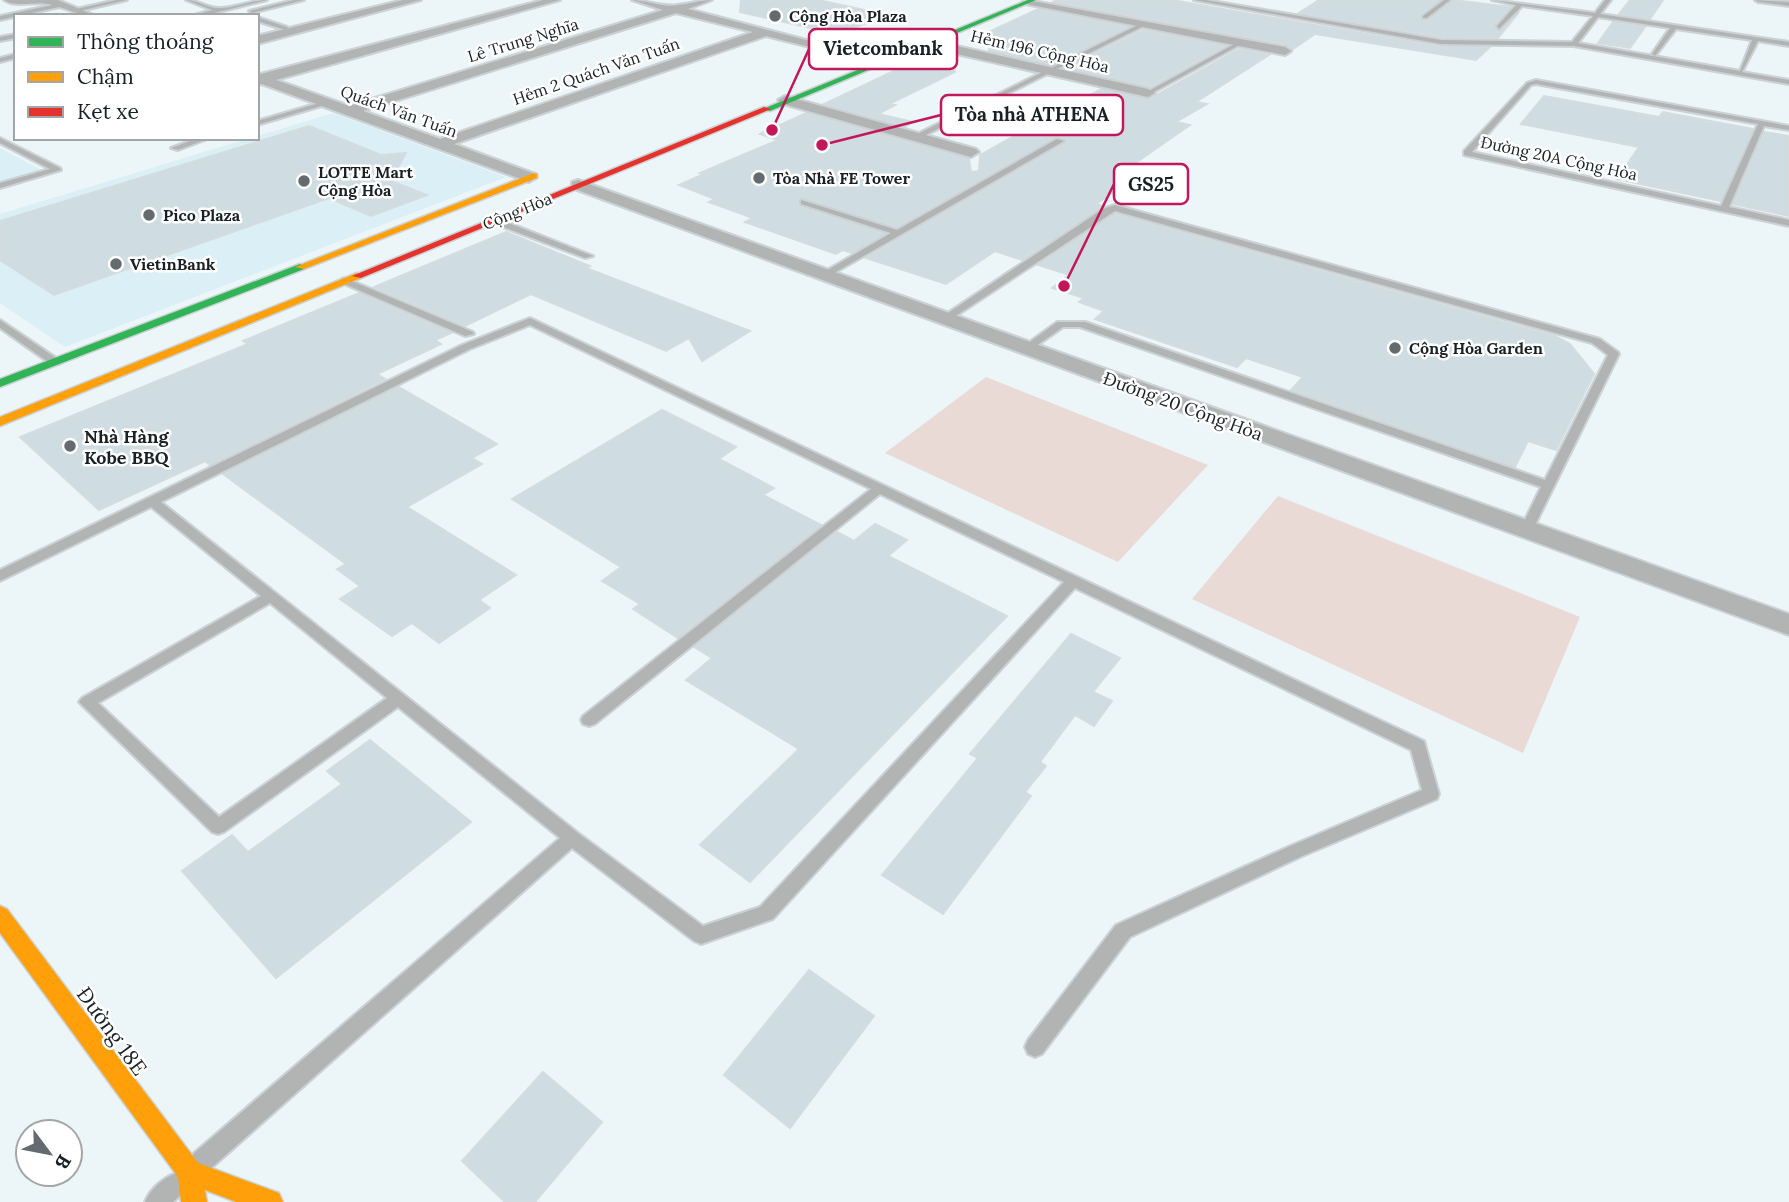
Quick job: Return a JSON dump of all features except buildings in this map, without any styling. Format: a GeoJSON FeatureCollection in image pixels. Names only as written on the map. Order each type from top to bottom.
{"type":"FeatureCollection","features":[{"type":"Feature","properties":{"kind":"main road","name":"Cộng Hòa"},"geometry":{"type":"LineString","coordinates":[[90,366],[1009,0]]}},
{"type":"Feature","properties":{"kind":"main road","name":"Cộng Hòa"},"geometry":{"type":"LineString","coordinates":[[0,422],[1030,2]]}},
{"type":"Feature","properties":{"kind":"main road"},"geometry":{"type":"LineString","coordinates":[[824,63],[856,50]]}},
{"type":"Feature","properties":{"kind":"main road","name":"Cộng Hòa"},"geometry":{"type":"LineString","coordinates":[[0,383],[555,167]]}},
{"type":"Feature","properties":{"kind":"main road","name":"Đường 18E"},"geometry":{"type":"LineString","coordinates":[[0,916],[190,1172],[194,1202]]}},
{"type":"Feature","properties":{"kind":"main road"},"geometry":{"type":"LineString","coordinates":[[190,1172],[270,1202]]}},
{"type":"Feature","properties":{"kind":"street"},"geometry":{"type":"LineString","coordinates":[[9,0],[46,0],[86,14]]}},
{"type":"Feature","properties":{"kind":"street"},"geometry":{"type":"LineString","coordinates":[[259,39],[416,0]]}},
{"type":"Feature","properties":{"kind":"street"},"geometry":{"type":"LineString","coordinates":[[259,79],[555,0]]}},
{"type":"Feature","properties":{"kind":"street"},"geometry":{"type":"LineString","coordinates":[[637,0],[765,32],[856,50]]}},
{"type":"Feature","properties":{"kind":"street","name":"Lê Trung Nghĩa"},"geometry":{"type":"LineString","coordinates":[[349,111],[707,0]]}},
{"type":"Feature","properties":{"kind":"street"},"geometry":{"type":"LineString","coordinates":[[1030,2],[1285,51]]}},
{"type":"Feature","properties":{"kind":"street"},"geometry":{"type":"LineString","coordinates":[[352,16],[374,22]]}},
{"type":"Feature","properties":{"kind":"street","name":"Hẻm 2 Quách Văn Tuấn"},"geometry":{"type":"LineString","coordinates":[[440,144],[765,32]]}},
{"type":"Feature","properties":{"kind":"street","name":"Hẻm 196 Cộng Hòa"},"geometry":{"type":"LineString","coordinates":[[925,43],[1148,93]]}},
{"type":"Feature","properties":{"kind":"street","name":"Quách Văn Tuấn"},"geometry":{"type":"LineString","coordinates":[[259,79],[529,177]]}},
{"type":"Feature","properties":{"kind":"street"},"geometry":{"type":"LineString","coordinates":[[785,100],[971,152]]}},
{"type":"Feature","properties":{"kind":"street","name":"Đường 20 Cộng Hòa"},"geometry":{"type":"LineString","coordinates":[[578,185],[1789,625]]}},
{"type":"Feature","properties":{"kind":"lane"},"geometry":{"type":"LineString","coordinates":[[75,10],[124,0]]}},
{"type":"Feature","properties":{"kind":"lane"},"geometry":{"type":"LineString","coordinates":[[189,0],[218,10]]}},
{"type":"Feature","properties":{"kind":"lane"},"geometry":{"type":"LineString","coordinates":[[202,14],[264,0]]}},
{"type":"Feature","properties":{"kind":"lane"},"geometry":{"type":"LineString","coordinates":[[226,9],[241,14],[301,0]]}},
{"type":"Feature","properties":{"kind":"lane"},"geometry":{"type":"LineString","coordinates":[[1197,0],[1441,42],[1574,44],[1789,82]]}},
{"type":"Feature","properties":{"kind":"lane"},"geometry":{"type":"LineString","coordinates":[[1242,8],[1252,0]]}},
{"type":"Feature","properties":{"kind":"lane"},"geometry":{"type":"LineString","coordinates":[[1426,17],[1447,0]]}},
{"type":"Feature","properties":{"kind":"lane"},"geometry":{"type":"LineString","coordinates":[[1495,0],[1789,44]]}},
{"type":"Feature","properties":{"kind":"lane"},"geometry":{"type":"LineString","coordinates":[[1574,44],[1608,0]]}},
{"type":"Feature","properties":{"kind":"lane"},"geometry":{"type":"LineString","coordinates":[[1758,0],[1789,4]]}},
{"type":"Feature","properties":{"kind":"lane"},"geometry":{"type":"LineString","coordinates":[[1499,27],[1520,4]]}},
{"type":"Feature","properties":{"kind":"lane"},"geometry":{"type":"LineString","coordinates":[[19,14],[62,5]]}},
{"type":"Feature","properties":{"kind":"lane"},"geometry":{"type":"LineString","coordinates":[[259,20],[285,28]]}},
{"type":"Feature","properties":{"kind":"lane"},"geometry":{"type":"LineString","coordinates":[[915,137],[1144,24]]}},
{"type":"Feature","properties":{"kind":"lane"},"geometry":{"type":"LineString","coordinates":[[1655,54],[1674,26]]}},
{"type":"Feature","properties":{"kind":"lane"},"geometry":{"type":"LineString","coordinates":[[1742,70],[1756,39]]}},
{"type":"Feature","properties":{"kind":"lane"},"geometry":{"type":"LineString","coordinates":[[1148,93],[1242,42]]}},
{"type":"Feature","properties":{"kind":"lane","name":"Đường 20A Cộng Hòa"},"geometry":{"type":"LineString","coordinates":[[1789,128],[1536,82],[1529,84],[1467,153],[1789,223]]}},
{"type":"Feature","properties":{"kind":"lane"},"geometry":{"type":"LineString","coordinates":[[988,102],[1080,123]]}},
{"type":"Feature","properties":{"kind":"lane"},"geometry":{"type":"LineString","coordinates":[[259,122],[326,103]]}},
{"type":"Feature","properties":{"kind":"lane"},"geometry":{"type":"LineString","coordinates":[[1724,209],[1762,123]]}},
{"type":"Feature","properties":{"kind":"lane"},"geometry":{"type":"LineString","coordinates":[[0,140],[57,170],[0,186]]}},
{"type":"Feature","properties":{"kind":"lane"},"geometry":{"type":"LineString","coordinates":[[174,148],[200,140]]}},
{"type":"Feature","properties":{"kind":"lane"},"geometry":{"type":"LineString","coordinates":[[824,275],[1060,141]]}},
{"type":"Feature","properties":{"kind":"lane"},"geometry":{"type":"LineString","coordinates":[[804,202],[898,233]]}},
{"type":"Feature","properties":{"kind":"lane"},"geometry":{"type":"LineString","coordinates":[[944,319],[1105,211],[1127,209],[1609,347],[1614,354],[1526,530]]}},
{"type":"Feature","properties":{"kind":"lane"},"geometry":{"type":"LineString","coordinates":[[493,220],[588,256]]}},
{"type":"Feature","properties":{"kind":"lane"},"geometry":{"type":"LineString","coordinates":[[345,281],[469,334]]}},
{"type":"Feature","properties":{"kind":"lane"},"geometry":{"type":"LineString","coordinates":[[0,576],[154,503],[466,347],[530,321],[1418,746],[1432,794],[1294,852],[1123,931],[1035,1047]]}},
{"type":"Feature","properties":{"kind":"lane"},"geometry":{"type":"LineString","coordinates":[[0,323],[55,362]]}},
{"type":"Feature","properties":{"kind":"lane"},"geometry":{"type":"LineString","coordinates":[[1025,349],[1061,324],[1081,324],[1548,485]]}},
{"type":"Feature","properties":{"kind":"lane"},"geometry":{"type":"LineString","coordinates":[[589,720],[880,488]]}},
{"type":"Feature","properties":{"kind":"lane"},"geometry":{"type":"LineString","coordinates":[[154,503],[572,838],[701,935],[766,913],[1073,581]]}},
{"type":"Feature","properties":{"kind":"lane"},"geometry":{"type":"LineString","coordinates":[[271,596],[87,702],[218,827],[398,698]]}},
{"type":"Feature","properties":{"kind":"lane"},"geometry":{"type":"LineString","coordinates":[[156,1202],[572,838]]}},
{"type":"Feature","properties":{"kind":"shaded area"},"geometry":{"type":"Polygon","coordinates":[[[333,113],[506,177],[65,347],[0,303],[0,214],[244,140],[259,140],[259,135],[333,113]]]}},
{"type":"Feature","properties":{"kind":"shaded area"},"geometry":{"type":"Polygon","coordinates":[[[0,148],[41,170],[0,182],[0,148]]]}},
{"type":"Feature","properties":{"kind":"shaded area"},"geometry":{"type":"Polygon","coordinates":[[[986,377],[1208,465],[1118,562],[885,453],[986,377]]]}},
{"type":"Feature","properties":{"kind":"shaded area"},"geometry":{"type":"Polygon","coordinates":[[[1278,496],[1580,617],[1523,753],[1192,599],[1278,496]]]}},
{"type":"Feature","properties":{"kind":"traffic: fast"},"geometry":{"type":"LineString","coordinates":[[767,109],[1033,0]]}},
{"type":"Feature","properties":{"kind":"traffic: fast"},"geometry":{"type":"LineString","coordinates":[[0,383],[300,267]]}},
{"type":"Feature","properties":{"kind":"traffic: slow"},"geometry":{"type":"LineString","coordinates":[[300,267],[534,176]]}},
{"type":"Feature","properties":{"kind":"traffic: slow"},"geometry":{"type":"LineString","coordinates":[[0,422],[357,276]]}},
{"type":"Feature","properties":{"kind":"traffic: slow"},"geometry":{"type":"LineString","coordinates":[[0,916],[190,1172],[194,1202]]}},
{"type":"Feature","properties":{"kind":"traffic: slow"},"geometry":{"type":"LineString","coordinates":[[190,1172],[270,1202]]}},
{"type":"Feature","properties":{"kind":"traffic: jam"},"geometry":{"type":"LineString","coordinates":[[357,276],[767,109]]}},
{"type":"Feature","properties":{"kind":"place","name":"Cộng Hòa Plaza"},"geometry":{"type":"Point","coordinates":[775,16]}},
{"type":"Feature","properties":{"kind":"place","name":"Vietcombank"},"geometry":{"type":"Point","coordinates":[772,130]}},
{"type":"Feature","properties":{"kind":"place","name":"Tòa nhà ATHENA"},"geometry":{"type":"Point","coordinates":[822,145]}},
{"type":"Feature","properties":{"kind":"place","name":"Tòa Nhà FE Tower"},"geometry":{"type":"Point","coordinates":[759,178]}},
{"type":"Feature","properties":{"kind":"place","name":"LOTTE Mart Cộng Hòa"},"geometry":{"type":"Point","coordinates":[304,181]}},
{"type":"Feature","properties":{"kind":"place","name":"Pico Plaza"},"geometry":{"type":"Point","coordinates":[149,215]}},
{"type":"Feature","properties":{"kind":"place","name":"VietinBank"},"geometry":{"type":"Point","coordinates":[116,264]}},
{"type":"Feature","properties":{"kind":"place","name":"GS25"},"geometry":{"type":"Point","coordinates":[1064,286]}},
{"type":"Feature","properties":{"kind":"place","name":"Cộng Hòa Garden"},"geometry":{"type":"Point","coordinates":[1395,348]}},
{"type":"Feature","properties":{"kind":"place","name":"Nhà Hàng Kobe BBQ"},"geometry":{"type":"Point","coordinates":[70,446]}}]}
